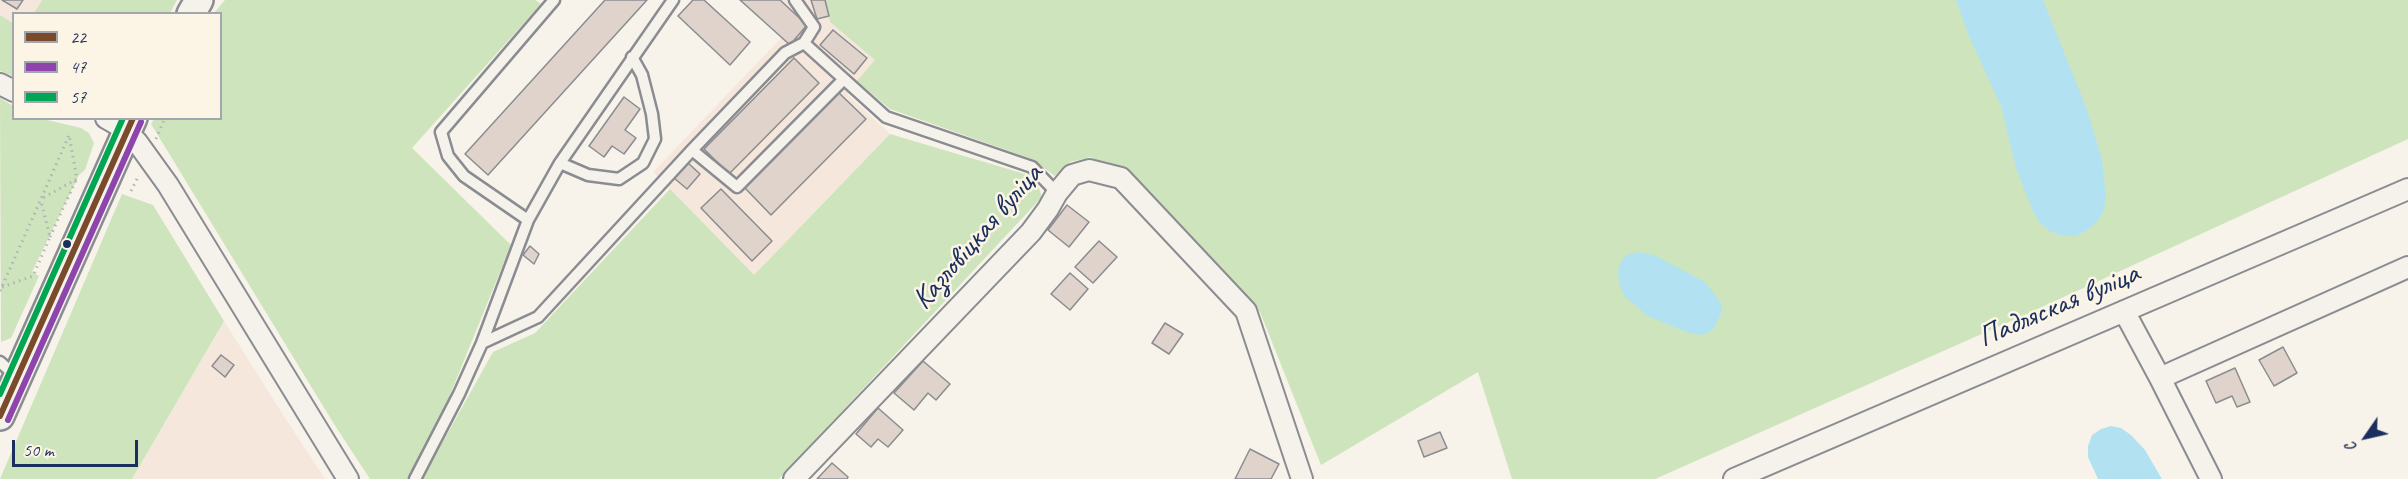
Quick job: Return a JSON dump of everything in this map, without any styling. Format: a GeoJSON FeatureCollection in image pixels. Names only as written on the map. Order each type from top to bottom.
{"type":"FeatureCollection","features":[{"type":"Feature","properties":{"kind":"main road"},"geometry":{"type":"LineString","coordinates":[[0,416],[9,370],[122,123]]}},
{"type":"Feature","properties":{"kind":"street"},"geometry":{"type":"LineString","coordinates":[[122,123],[148,155],[168,185],[348,479]]}},
{"type":"Feature","properties":{"kind":"street","name":"Казловіцкая вуліца"},"geometry":{"type":"LineString","coordinates":[[794,479],[1031,231],[1072,175],[1089,170],[1121,178],[1246,311],[1302,479]]}},
{"type":"Feature","properties":{"kind":"street","name":"Падляская вуліца"},"geometry":{"type":"LineString","coordinates":[[1734,479],[2408,189]]}},
{"type":"Feature","properties":{"kind":"street"},"geometry":{"type":"LineString","coordinates":[[2160,378],[2408,267]]}},
{"type":"Feature","properties":{"kind":"street"},"geometry":{"type":"LineString","coordinates":[[2124,311],[2211,479]]}},
{"type":"Feature","properties":{"kind":"lane"},"geometry":{"type":"LineString","coordinates":[[528,220],[464,176],[448,156],[441,132],[554,0]]}},
{"type":"Feature","properties":{"kind":"lane"},"geometry":{"type":"LineString","coordinates":[[415,479],[459,394],[482,343],[528,220],[560,163],[673,0]]}},
{"type":"Feature","properties":{"kind":"lane"},"geometry":{"type":"LineString","coordinates":[[482,343],[538,317],[785,53],[804,43],[813,27],[795,0]]}},
{"type":"Feature","properties":{"kind":"lane"},"geometry":{"type":"LineString","coordinates":[[804,43],[886,117],[1032,167],[1057,193]]}},
{"type":"Feature","properties":{"kind":"lane"},"geometry":{"type":"LineString","coordinates":[[560,163],[588,175],[619,179],[643,163],[654,139],[652,114],[642,75],[632,57]]}},
{"type":"Feature","properties":{"kind":"lane"},"geometry":{"type":"LineString","coordinates":[[692,150],[737,187],[843,80]]}},
{"type":"Feature","properties":{"kind":"path"},"geometry":{"type":"LineString","coordinates":[[69,135],[77,179],[33,276],[1,289],[41,199],[69,135]]}},
{"type":"Feature","properties":{"kind":"path"},"geometry":{"type":"LineString","coordinates":[[41,199],[77,179]]}},
{"type":"Feature","properties":{"kind":"path"},"geometry":{"type":"LineString","coordinates":[[41,199],[50,237]]}},
{"type":"Feature","properties":{"kind":"shaded area"},"geometry":{"type":"Polygon","coordinates":[[[0,0],[42,0],[35,12],[12,12],[12,22],[0,15],[0,0]]]}},
{"type":"Feature","properties":{"kind":"shaded area"},"geometry":{"type":"Polygon","coordinates":[[[740,0],[825,0],[830,22],[876,60],[847,94],[890,134],[753,276],[653,172],[782,37],[740,0]]]}},
{"type":"Feature","properties":{"kind":"shaded area"},"geometry":{"type":"Polygon","coordinates":[[[224,321],[280,410],[325,479],[132,479],[224,321]]]}},
{"type":"Feature","properties":{"kind":"green space"},"geometry":{"type":"Polygon","coordinates":[[[42,0],[177,0],[171,12],[35,12],[42,0]]]}},
{"type":"Feature","properties":{"kind":"green space"},"geometry":{"type":"Polygon","coordinates":[[[225,0],[535,0],[541,4],[412,148],[511,245],[443,412],[407,479],[370,479],[151,124],[153,120],[222,120],[222,12],[215,12],[225,0]]]}},
{"type":"Feature","properties":{"kind":"green space"},"geometry":{"type":"Polygon","coordinates":[[[825,0],[2408,0],[2408,139],[2020,317],[1655,479],[1512,479],[1478,372],[1321,465],[1260,312],[1131,175],[1090,157],[1070,162],[1055,176],[1032,159],[890,109],[857,81],[875,60],[830,22],[825,0]]]}},
{"type":"Feature","properties":{"kind":"green space"},"geometry":{"type":"Polygon","coordinates":[[[0,15],[12,22],[12,76],[0,71],[0,15]]]}},
{"type":"Feature","properties":{"kind":"green space"},"geometry":{"type":"Polygon","coordinates":[[[0,98],[12,105],[12,120],[47,120],[81,128],[89,133],[94,143],[85,170],[79,175],[32,272],[39,276],[11,338],[1,342],[0,98]]]}},
{"type":"Feature","properties":{"kind":"green space"},"geometry":{"type":"Polygon","coordinates":[[[890,134],[1035,177],[1042,197],[779,479],[422,479],[493,352],[535,333],[670,189],[754,275],[890,134]]]}},
{"type":"Feature","properties":{"kind":"green space"},"geometry":{"type":"Polygon","coordinates":[[[122,194],[153,205],[224,321],[132,479],[0,479],[122,194]]]}},
{"type":"Feature","properties":{"kind":"water"},"geometry":{"type":"Polygon","coordinates":[[[1956,0],[2043,0],[2086,107],[2102,159],[2106,198],[2103,213],[2086,231],[2075,236],[2063,236],[2051,232],[2040,223],[2032,209],[2016,168],[2001,106],[1968,34],[1956,0]]]}},
{"type":"Feature","properties":{"kind":"water"},"geometry":{"type":"Polygon","coordinates":[[[1639,252],[1654,255],[1705,282],[1721,303],[1722,312],[1713,330],[1702,335],[1689,333],[1648,316],[1625,297],[1619,284],[1618,270],[1622,260],[1629,254],[1639,252]]]}},
{"type":"Feature","properties":{"kind":"water"},"geometry":{"type":"Polygon","coordinates":[[[2111,426],[2121,428],[2131,435],[2145,450],[2162,479],[2098,479],[2088,457],[2088,446],[2092,435],[2111,426]]]}},
{"type":"Feature","properties":{"kind":"building"},"geometry":{"type":"Polygon","coordinates":[[[2,0],[23,0],[17,9],[2,0]]]}},
{"type":"Feature","properties":{"kind":"building"},"geometry":{"type":"Polygon","coordinates":[[[605,0],[647,0],[488,175],[465,154],[605,0]]]}},
{"type":"Feature","properties":{"kind":"building"},"geometry":{"type":"Polygon","coordinates":[[[693,0],[704,0],[750,42],[730,65],[678,16],[693,0]]]}},
{"type":"Feature","properties":{"kind":"building"},"geometry":{"type":"Polygon","coordinates":[[[740,0],[780,0],[807,25],[790,45],[740,0]]]}},
{"type":"Feature","properties":{"kind":"building"},"geometry":{"type":"Polygon","coordinates":[[[811,0],[825,0],[829,16],[817,19],[811,0]]]}},
{"type":"Feature","properties":{"kind":"building"},"geometry":{"type":"Polygon","coordinates":[[[833,30],[867,58],[854,74],[820,45],[833,30]]]}},
{"type":"Feature","properties":{"kind":"building"},"geometry":{"type":"Polygon","coordinates":[[[794,58],[819,83],[729,174],[704,149],[794,58]]]}},
{"type":"Feature","properties":{"kind":"building"},"geometry":{"type":"Polygon","coordinates":[[[838,92],[866,119],[771,215],[744,187],[838,92]]]}},
{"type":"Feature","properties":{"kind":"building"},"geometry":{"type":"Polygon","coordinates":[[[624,97],[640,109],[625,130],[636,138],[624,154],[612,146],[604,157],[589,146],[624,97]]]}},
{"type":"Feature","properties":{"kind":"building"},"geometry":{"type":"Polygon","coordinates":[[[688,163],[700,174],[687,189],[674,178],[688,163]]]}},
{"type":"Feature","properties":{"kind":"building"},"geometry":{"type":"Polygon","coordinates":[[[721,189],[772,241],[752,261],[701,208],[721,189]]]}},
{"type":"Feature","properties":{"kind":"building"},"geometry":{"type":"Polygon","coordinates":[[[1067,205],[1089,222],[1069,247],[1048,230],[1067,205]]]}},
{"type":"Feature","properties":{"kind":"building"},"geometry":{"type":"Polygon","coordinates":[[[1099,241],[1117,257],[1093,283],[1075,267],[1099,241]]]}},
{"type":"Feature","properties":{"kind":"building"},"geometry":{"type":"Polygon","coordinates":[[[530,246],[539,254],[534,264],[523,255],[530,246]]]}},
{"type":"Feature","properties":{"kind":"building"},"geometry":{"type":"Polygon","coordinates":[[[1070,273],[1088,289],[1070,310],[1051,294],[1070,273]]]}},
{"type":"Feature","properties":{"kind":"building"},"geometry":{"type":"Polygon","coordinates":[[[1165,323],[1183,334],[1169,354],[1152,343],[1165,323]]]}},
{"type":"Feature","properties":{"kind":"building"},"geometry":{"type":"Polygon","coordinates":[[[2283,347],[2297,373],[2274,386],[2259,360],[2283,347]]]}},
{"type":"Feature","properties":{"kind":"building"},"geometry":{"type":"Polygon","coordinates":[[[221,355],[234,365],[225,377],[212,366],[221,355]]]}},
{"type":"Feature","properties":{"kind":"building"},"geometry":{"type":"Polygon","coordinates":[[[923,361],[950,384],[936,400],[928,393],[914,410],[894,393],[923,361]]]}},
{"type":"Feature","properties":{"kind":"building"},"geometry":{"type":"Polygon","coordinates":[[[2235,368],[2250,402],[2237,407],[2232,396],[2216,403],[2206,381],[2235,368]]]}},
{"type":"Feature","properties":{"kind":"building"},"geometry":{"type":"Polygon","coordinates":[[[878,408],[903,430],[888,447],[878,439],[871,447],[856,434],[878,408]]]}},
{"type":"Feature","properties":{"kind":"building"},"geometry":{"type":"Polygon","coordinates":[[[1440,432],[1447,448],[1424,457],[1418,441],[1440,432]]]}},
{"type":"Feature","properties":{"kind":"building"},"geometry":{"type":"Polygon","coordinates":[[[1250,449],[1279,464],[1271,479],[1235,479],[1250,449]]]}},
{"type":"Feature","properties":{"kind":"building"},"geometry":{"type":"Polygon","coordinates":[[[832,463],[848,477],[847,479],[817,479],[832,463]]]}},
{"type":"Feature","properties":{"kind":"transit line","name":"57"},"geometry":{"type":"LineString","coordinates":[[0,394],[122,120]]}},
{"type":"Feature","properties":{"kind":"transit line","name":"22"},"geometry":{"type":"LineString","coordinates":[[0,416],[132,120]]}},
{"type":"Feature","properties":{"kind":"transit line","name":"47"},"geometry":{"type":"LineString","coordinates":[[8,420],[141,122]]}}]}
